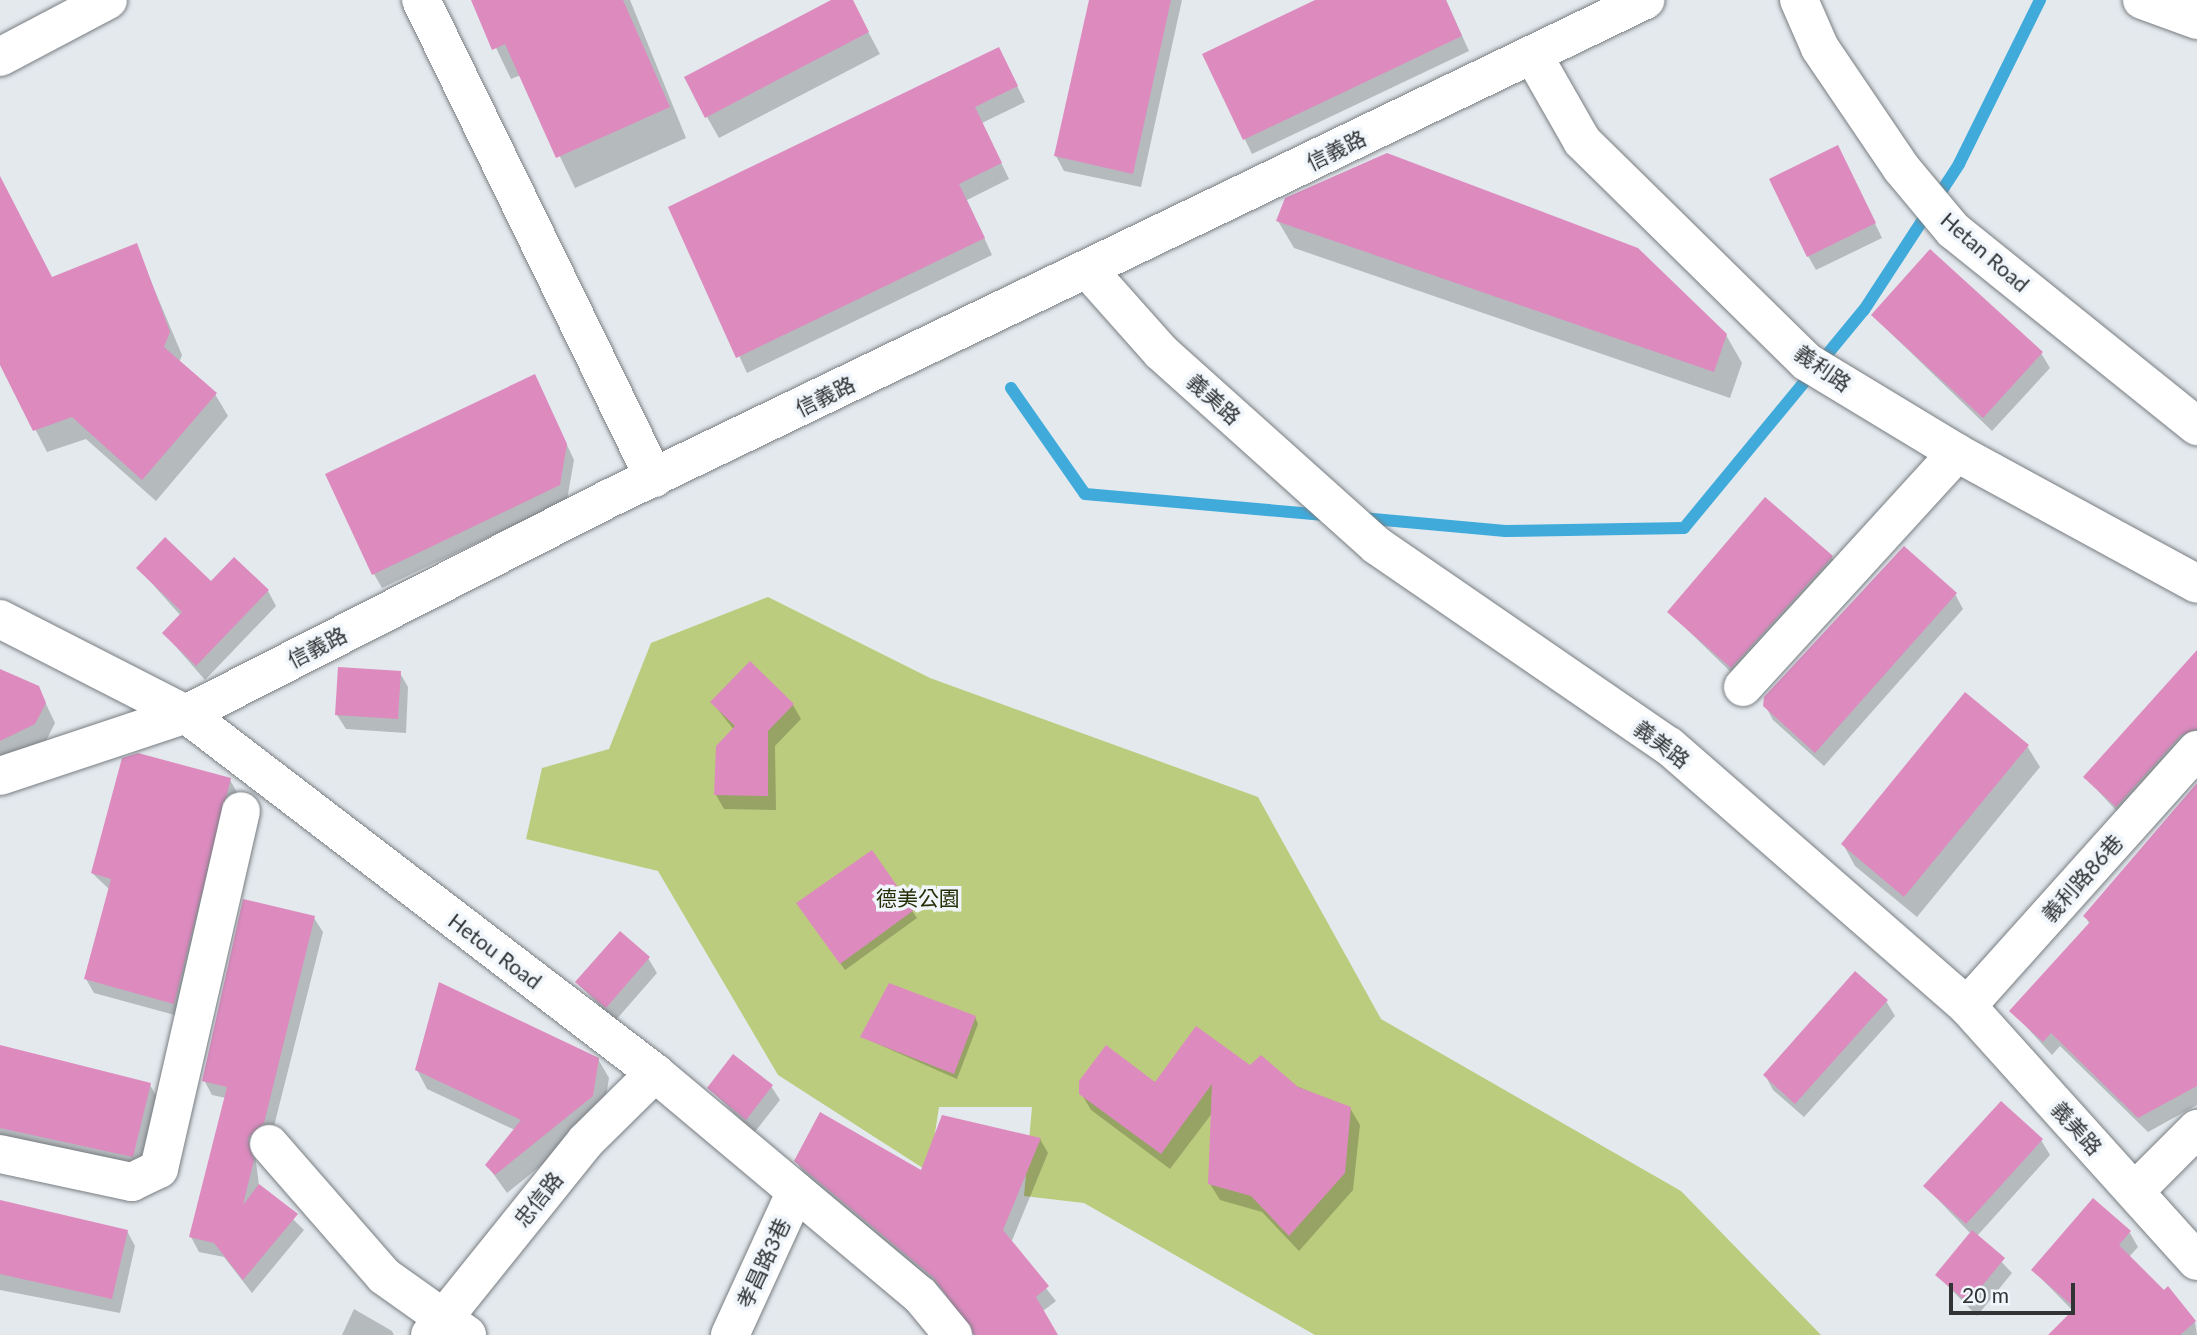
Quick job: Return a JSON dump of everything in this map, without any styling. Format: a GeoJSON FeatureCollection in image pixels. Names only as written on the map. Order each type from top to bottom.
{"type":"FeatureCollection","features":[{"type":"Feature","properties":{"kind":"street"},"geometry":{"type":"LineString","coordinates":[[0,57],[108,0]]}},
{"type":"Feature","properties":{"kind":"street"},"geometry":{"type":"LineString","coordinates":[[421,0],[653,478]]}},
{"type":"Feature","properties":{"kind":"street","name":"信義路"},"geometry":{"type":"LineString","coordinates":[[0,776],[186,714],[653,478],[1089,271],[1645,0]]}},
{"type":"Feature","properties":{"kind":"street","name":"Hetan Road"},"geometry":{"type":"LineString","coordinates":[[1799,0],[1820,48],[1872,125],[1953,230],[2197,426]]}},
{"type":"Feature","properties":{"kind":"street"},"geometry":{"type":"LineString","coordinates":[[2142,0],[2197,20]]}},
{"type":"Feature","properties":{"kind":"street","name":"義利路"},"geometry":{"type":"LineString","coordinates":[[1533,55],[1582,141],[1807,362],[1956,453],[2197,584]]}},
{"type":"Feature","properties":{"kind":"street","name":"義美路"},"geometry":{"type":"LineString","coordinates":[[1089,271],[1161,352],[1360,530],[1669,746],[1967,1006],[2197,1261]]}},
{"type":"Feature","properties":{"kind":"street"},"geometry":{"type":"LineString","coordinates":[[1743,687],[1956,453]]}},
{"type":"Feature","properties":{"kind":"street","name":"Hetou Road"},"geometry":{"type":"LineString","coordinates":[[0,619],[186,714],[655,1073],[920,1295],[953,1335]]}},
{"type":"Feature","properties":{"kind":"street","name":"義利路86巷"},"geometry":{"type":"LineString","coordinates":[[1967,1006],[2197,750]]}},
{"type":"Feature","properties":{"kind":"street"},"geometry":{"type":"LineString","coordinates":[[0,1154],[132,1182],[159,1169],[241,811]]}},
{"type":"Feature","properties":{"kind":"street","name":"忠信路"},"geometry":{"type":"LineString","coordinates":[[447,1330],[586,1140],[655,1073]]}},
{"type":"Feature","properties":{"kind":"street"},"geometry":{"type":"LineString","coordinates":[[2135,1191],[2197,1129]]}},
{"type":"Feature","properties":{"kind":"street"},"geometry":{"type":"LineString","coordinates":[[269,1144],[384,1276],[447,1330]]}},
{"type":"Feature","properties":{"kind":"street","name":"孝昌路3巷"},"geometry":{"type":"LineString","coordinates":[[730,1335],[796,1191]]}},
{"type":"Feature","properties":{"kind":"green space","name":"德美公園"},"geometry":{"type":"Polygon","coordinates":[[[768,597],[930,678],[1258,797],[1381,1019],[1681,1191],[1821,1335],[1315,1335],[1084,1203],[1024,1196],[1032,1107],[939,1107],[929,1172],[778,1075],[658,871],[526,839],[542,768],[609,749],[651,643],[768,597]]]}},
{"type":"Feature","properties":{"kind":"building"},"geometry":{"type":"Polygon","coordinates":[[[471,0],[623,0],[670,107],[556,158],[505,44],[492,50],[471,0]]]}},
{"type":"Feature","properties":{"kind":"building"},"geometry":{"type":"Polygon","coordinates":[[[831,0],[853,0],[869,32],[705,118],[684,77],[831,0]]]}},
{"type":"Feature","properties":{"kind":"building"},"geometry":{"type":"Polygon","coordinates":[[[1089,0],[1171,0],[1133,174],[1054,156],[1089,0]]]}},
{"type":"Feature","properties":{"kind":"building"},"geometry":{"type":"Polygon","coordinates":[[[1315,0],[1446,0],[1462,36],[1243,140],[1202,54],[1315,0]]]}},
{"type":"Feature","properties":{"kind":"building"},"geometry":{"type":"Polygon","coordinates":[[[999,47],[1018,86],[975,107],[1002,163],[959,184],[985,238],[736,358],[668,207],[999,47]]]}},
{"type":"Feature","properties":{"kind":"building"},"geometry":{"type":"Polygon","coordinates":[[[1838,145],[1876,223],[1807,257],[1769,179],[1838,145]]]}},
{"type":"Feature","properties":{"kind":"building"},"geometry":{"type":"Polygon","coordinates":[[[1387,153],[1638,248],[1727,334],[1714,372],[1276,221],[1285,198],[1387,153]]]}},
{"type":"Feature","properties":{"kind":"building"},"geometry":{"type":"Polygon","coordinates":[[[0,176],[52,277],[137,243],[170,332],[164,347],[217,393],[142,480],[72,417],[33,431],[0,365],[0,176]]]}},
{"type":"Feature","properties":{"kind":"building"},"geometry":{"type":"Polygon","coordinates":[[[1930,249],[2043,352],[1983,418],[1871,315],[1930,249]]]}},
{"type":"Feature","properties":{"kind":"building"},"geometry":{"type":"Polygon","coordinates":[[[535,374],[567,444],[560,485],[372,575],[325,474],[535,374]]]}},
{"type":"Feature","properties":{"kind":"building"},"geometry":{"type":"Polygon","coordinates":[[[1765,497],[1833,556],[1731,668],[1667,612],[1765,497]]]}},
{"type":"Feature","properties":{"kind":"building"},"geometry":{"type":"Polygon","coordinates":[[[165,537],[211,581],[234,557],[269,590],[196,666],[162,633],[182,612],[136,568],[165,537]]]}},
{"type":"Feature","properties":{"kind":"building"},"geometry":{"type":"Polygon","coordinates":[[[1904,546],[1957,593],[1815,753],[1763,706],[1764,697],[1904,546]]]}},
{"type":"Feature","properties":{"kind":"building"},"geometry":{"type":"Polygon","coordinates":[[[2197,650],[2197,729],[2181,735],[2116,807],[2083,777],[2197,650]]]}},
{"type":"Feature","properties":{"kind":"building"},"geometry":{"type":"Polygon","coordinates":[[[750,661],[794,704],[768,731],[768,796],[714,795],[716,746],[735,726],[710,702],[750,661]]]}},
{"type":"Feature","properties":{"kind":"building"},"geometry":{"type":"Polygon","coordinates":[[[338,667],[401,671],[398,719],[335,715],[338,667]]]}},
{"type":"Feature","properties":{"kind":"building"},"geometry":{"type":"Polygon","coordinates":[[[0,669],[39,686],[46,703],[35,724],[0,741],[0,669]]]}},
{"type":"Feature","properties":{"kind":"building"},"geometry":{"type":"Polygon","coordinates":[[[1965,692],[2029,745],[1904,897],[1841,844],[1965,692]]]}},
{"type":"Feature","properties":{"kind":"building"},"geometry":{"type":"Polygon","coordinates":[[[138,753],[231,778],[174,1004],[84,979],[111,879],[91,873],[122,758],[138,753]]]}},
{"type":"Feature","properties":{"kind":"building"},"geometry":{"type":"Polygon","coordinates":[[[2197,783],[2197,1086],[2138,1118],[2051,1033],[2043,1042],[2009,1011],[2090,922],[2083,916],[2197,783]]]}},
{"type":"Feature","properties":{"kind":"building"},"geometry":{"type":"Polygon","coordinates":[[[872,850],[914,910],[840,964],[796,903],[872,850]]]}},
{"type":"Feature","properties":{"kind":"building"},"geometry":{"type":"Polygon","coordinates":[[[243,899],[315,916],[264,1123],[248,1138],[254,1160],[243,1205],[259,1184],[298,1214],[243,1280],[214,1243],[189,1237],[227,1087],[202,1081],[243,899]]]}},
{"type":"Feature","properties":{"kind":"building"},"geometry":{"type":"Polygon","coordinates":[[[620,931],[650,957],[606,1008],[575,982],[620,931]]]}},
{"type":"Feature","properties":{"kind":"building"},"geometry":{"type":"Polygon","coordinates":[[[1855,971],[1888,1000],[1795,1104],[1763,1075],[1855,971]]]}},
{"type":"Feature","properties":{"kind":"building"},"geometry":{"type":"Polygon","coordinates":[[[439,982],[599,1058],[593,1096],[495,1175],[485,1165],[521,1120],[415,1070],[439,982]]]}},
{"type":"Feature","properties":{"kind":"building"},"geometry":{"type":"Polygon","coordinates":[[[889,983],[976,1016],[954,1074],[860,1037],[889,983]]]}},
{"type":"Feature","properties":{"kind":"building"},"geometry":{"type":"Polygon","coordinates":[[[1196,1026],[1250,1065],[1261,1055],[1298,1087],[1351,1107],[1345,1173],[1289,1236],[1251,1196],[1208,1184],[1212,1084],[1161,1154],[1079,1094],[1079,1081],[1106,1045],[1155,1082],[1196,1026]]]}},
{"type":"Feature","properties":{"kind":"building"},"geometry":{"type":"Polygon","coordinates":[[[0,1045],[151,1083],[133,1157],[0,1128],[0,1045]]]}},
{"type":"Feature","properties":{"kind":"building"},"geometry":{"type":"Polygon","coordinates":[[[733,1054],[773,1085],[746,1120],[707,1088],[733,1054]]]}},
{"type":"Feature","properties":{"kind":"building"},"geometry":{"type":"Polygon","coordinates":[[[2001,1101],[2043,1139],[1966,1224],[1923,1186],[2001,1101]]]}},
{"type":"Feature","properties":{"kind":"building"},"geometry":{"type":"Polygon","coordinates":[[[820,1112],[921,1170],[942,1115],[1041,1138],[1003,1230],[1049,1286],[1036,1297],[1058,1335],[974,1335],[934,1278],[794,1161],[820,1112]]]}},
{"type":"Feature","properties":{"kind":"building"},"geometry":{"type":"Polygon","coordinates":[[[2093,1198],[2131,1231],[2119,1245],[2164,1290],[2168,1286],[2196,1321],[2180,1335],[2048,1335],[2075,1308],[2031,1270],[2093,1198]]]}},
{"type":"Feature","properties":{"kind":"building"},"geometry":{"type":"Polygon","coordinates":[[[0,1200],[128,1230],[112,1299],[0,1274],[0,1200]]]}},
{"type":"Feature","properties":{"kind":"building"},"geometry":{"type":"Polygon","coordinates":[[[1972,1230],[2005,1258],[1968,1303],[1935,1275],[1972,1230]]]}},
{"type":"Feature","properties":{"kind":"waterway"},"geometry":{"type":"LineString","coordinates":[[1362,518],[1505,531],[1684,528],[1864,310],[1959,164],[2040,0]]}},
{"type":"Feature","properties":{"kind":"waterway"},"geometry":{"type":"LineString","coordinates":[[1011,388],[1085,494],[1327,515]]}}]}
